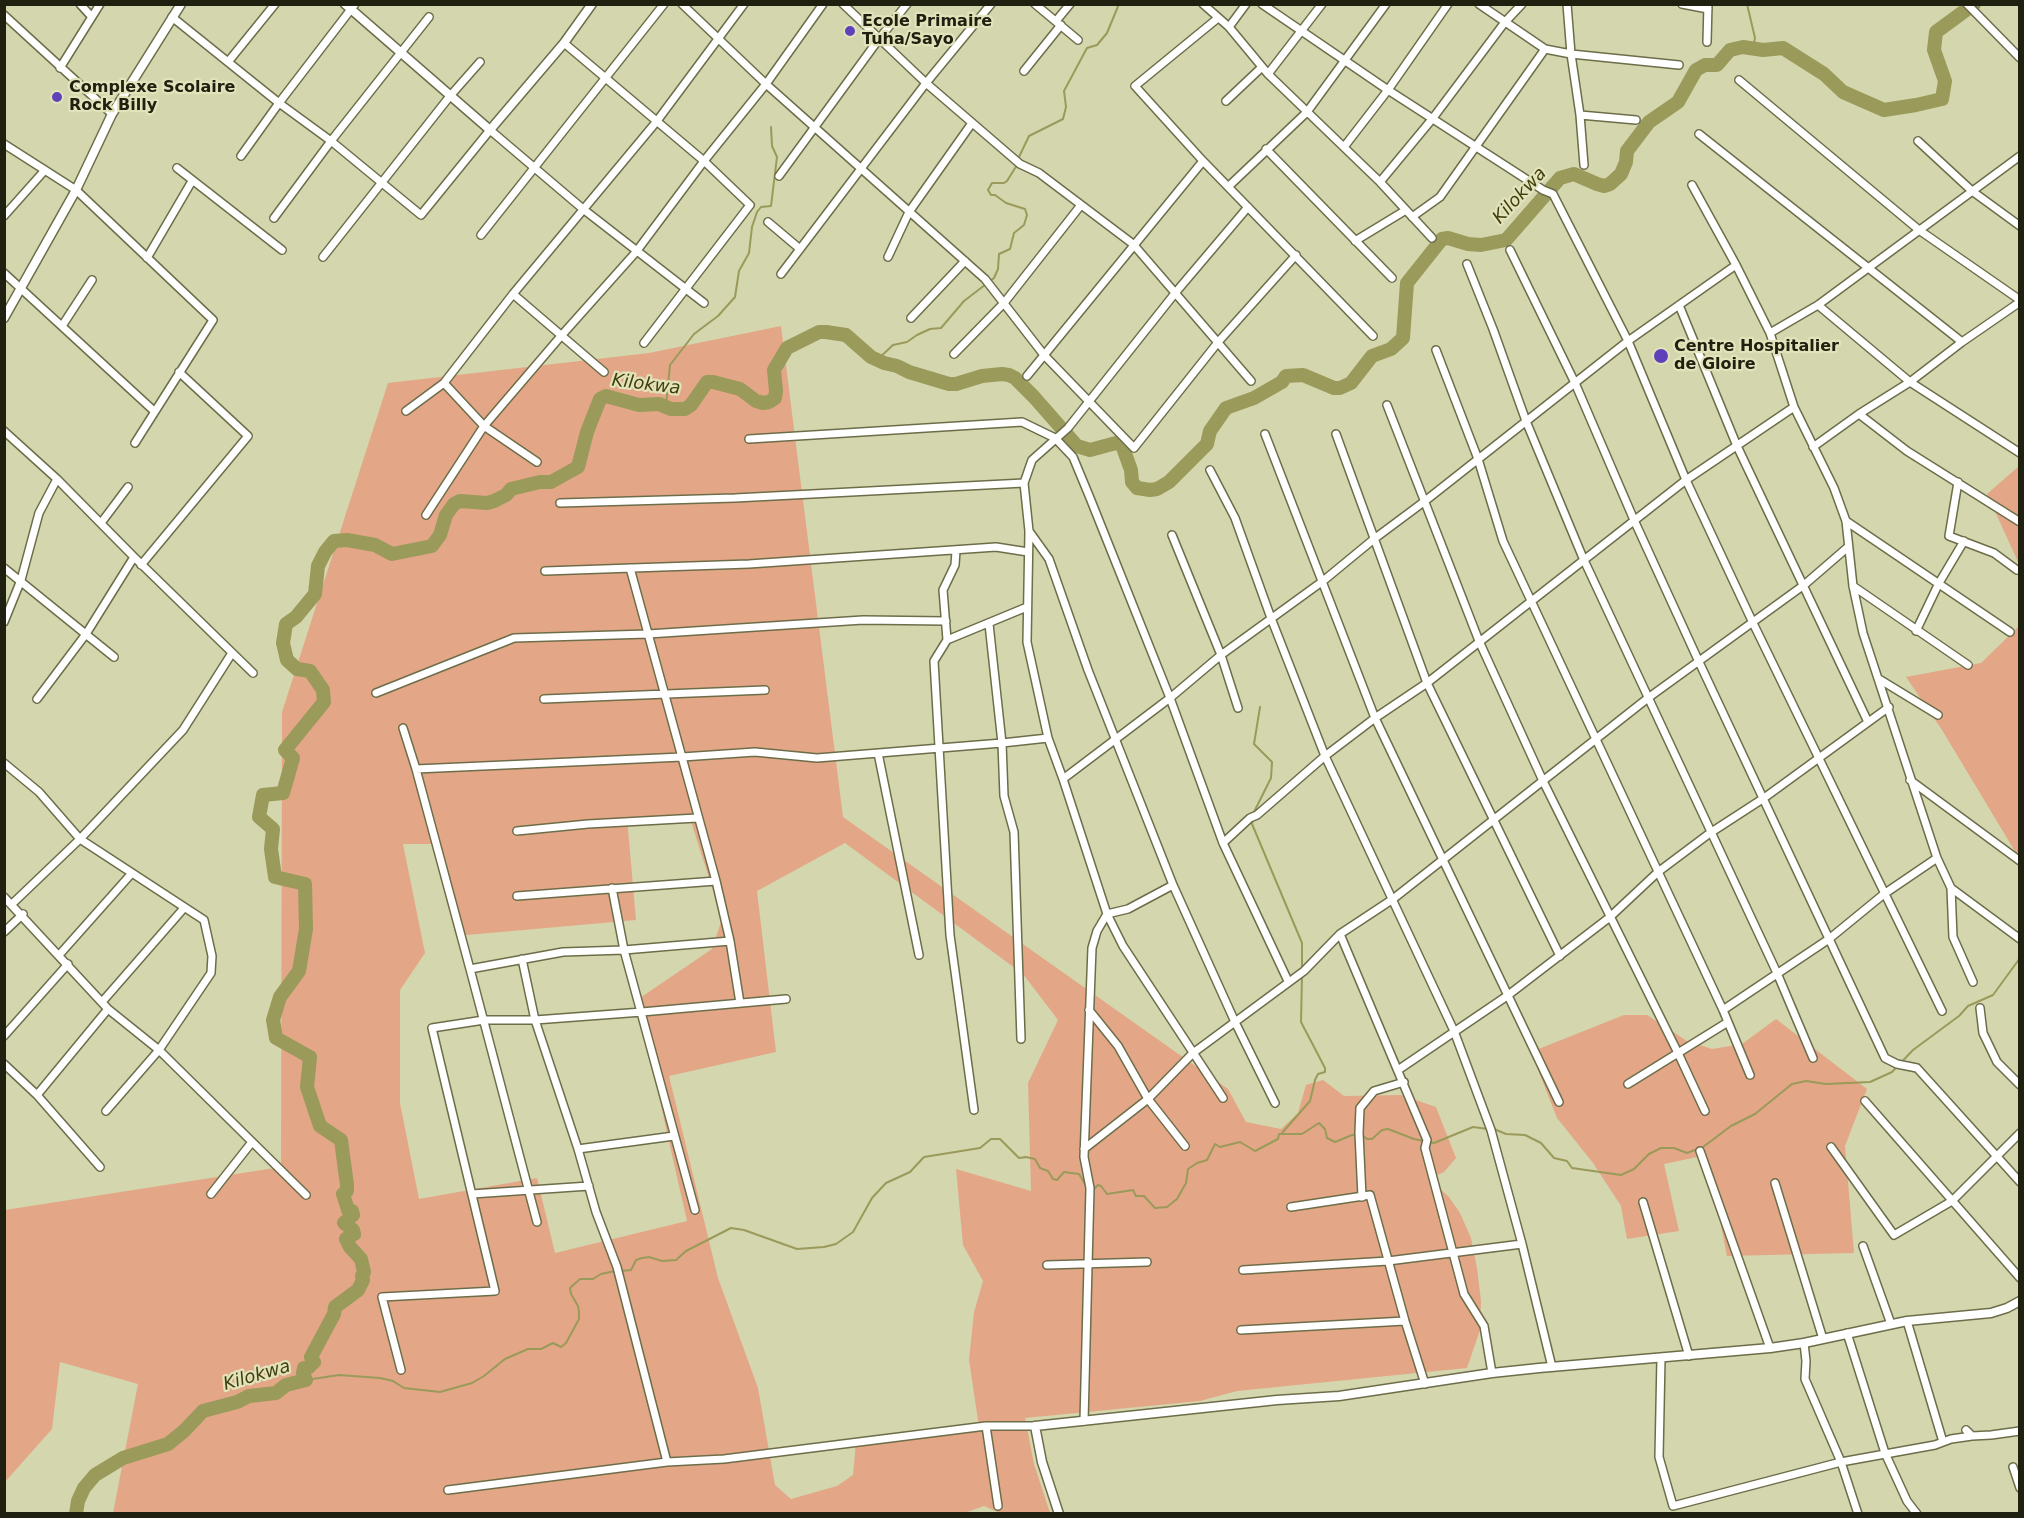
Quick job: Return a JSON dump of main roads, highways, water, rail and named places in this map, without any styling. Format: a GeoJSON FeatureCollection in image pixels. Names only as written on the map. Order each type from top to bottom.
{"type":"FeatureCollection","features":[{"type":"Feature","properties":{"kind":"waterway"},"geometry":{"type":"LineString","coordinates":[[1018,159],[1029,136],[1063,119],[1066,107],[1064,91],[1087,48],[1097,45],[1107,33],[1119,4]]}},
{"type":"Feature","properties":{"kind":"waterway"},"geometry":{"type":"LineString","coordinates":[[1747,4],[1755,38],[1753,47]]}},
{"type":"Feature","properties":{"kind":"waterway","name":"Kilokwa"},"geometry":{"type":"LineString","coordinates":[[76,1514],[78,1501],[84,1488],[95,1475],[123,1458],[168,1444],[203,1411],[237,1402],[249,1396],[276,1393],[286,1385],[306,1380],[303,1373],[304,1368],[314,1362],[311,1357],[334,1314],[335,1307],[358,1290],[363,1280],[361,1259],[346,1239],[354,1234],[353,1230],[344,1223],[353,1215],[352,1211],[348,1210],[343,1194],[347,1191],[347,1185],[341,1140],[320,1126],[307,1087],[310,1057],[276,1038],[273,1020],[280,997],[299,971],[306,929],[305,884],[275,877],[271,849],[273,829],[259,817],[263,795],[283,793],[293,758],[285,750],[324,702],[323,690],[310,671],[297,669],[287,660],[283,643],[286,624],[296,617],[315,594],[318,566],[334,541],[347,540],[375,545],[392,554],[432,546],[440,535],[446,515],[454,504],[460,501],[487,503],[494,501],[506,495],[511,489],[540,482],[551,482],[578,467],[587,432],[600,399],[606,396],[639,405],[659,404],[671,409],[685,409],[691,405],[707,382],[713,382],[740,389],[756,401],[769,402],[775,398],[774,370],[787,348],[819,332],[846,335],[871,357],[949,384],[982,376],[1009,375],[1034,397],[1077,446],[1090,450],[1116,443],[1122,445],[1131,470],[1132,482],[1137,488],[1157,489],[1169,482],[1207,444],[1210,431],[1226,408],[1254,398],[1282,382],[1286,376],[1303,375],[1334,388],[1340,388],[1351,383],[1372,356],[1391,349],[1403,338],[1407,283],[1442,239],[1448,238],[1481,245],[1506,240],[1560,178],[1574,174],[1604,186],[1610,184],[1621,174],[1626,162],[1627,151],[1649,122],[1678,102],[1696,70],[1705,65],[1717,65],[1730,50],[1743,47],[1763,50],[1783,48],[1824,74],[1843,92],[1884,110],[1942,99],[1945,81],[1934,50],[1936,32],[1974,4]]}},
{"type":"Feature","properties":{"kind":"waterway"},"geometry":{"type":"LineString","coordinates":[[666,405],[670,365],[694,334],[718,316],[735,297],[739,271],[749,253],[752,227],[757,212],[761,207],[771,206],[777,157],[772,146],[771,127]]}},
{"type":"Feature","properties":{"kind":"waterway"},"geometry":{"type":"LineString","coordinates":[[877,360],[893,345],[907,342],[930,329],[941,328],[964,301],[994,278],[998,269],[999,254],[1010,249],[1014,233],[1024,225],[1027,215],[1025,209],[1006,203],[995,195],[991,195],[988,190],[992,183],[1007,181],[1017,165]]}},
{"type":"Feature","properties":{"kind":"waterway"},"geometry":{"type":"LineString","coordinates":[[1260,707],[1254,744],[1272,762],[1271,778],[1254,812],[1252,824],[1302,943],[1302,970]]}},
{"type":"Feature","properties":{"kind":"waterway"},"geometry":{"type":"LineString","coordinates":[[1494,1129],[1506,1134],[1525,1135],[1541,1143],[1554,1158],[1567,1161],[1572,1168],[1621,1175],[1634,1169],[1649,1154],[1661,1148],[1674,1148],[1687,1153],[1703,1147],[1731,1126],[1755,1114],[1792,1084],[1806,1081],[1826,1084],[1870,1082],[1892,1072],[1913,1050],[1959,1016],[1968,1006],[1993,995],[2020,958]]}},
{"type":"Feature","properties":{"kind":"waterway"},"geometry":{"type":"LineString","coordinates":[[1282,1133],[1310,1101],[1318,1074],[1325,1072],[1301,1022],[1302,975]]}},
{"type":"Feature","properties":{"kind":"waterway"},"geometry":{"type":"LineString","coordinates":[[1093,1190],[1098,1185],[1107,1194],[1133,1190],[1136,1196],[1144,1196],[1155,1208],[1167,1207],[1177,1199],[1186,1183],[1188,1169],[1207,1160],[1215,1144],[1220,1147],[1240,1142],[1255,1151],[1278,1139],[1279,1134],[1302,1134],[1319,1123],[1325,1129],[1327,1138],[1335,1142],[1361,1134],[1367,1139],[1372,1139],[1382,1130],[1388,1129],[1414,1139],[1434,1143],[1473,1127],[1488,1129]]}},
{"type":"Feature","properties":{"kind":"waterway"},"geometry":{"type":"LineString","coordinates":[[621,1271],[631,1270],[636,1260],[642,1258],[649,1257],[662,1261],[676,1260],[686,1251],[731,1228],[744,1230],[797,1249],[836,1244],[853,1232],[872,1198],[886,1183],[910,1172],[924,1157],[980,1148],[991,1139],[1000,1139],[1019,1158],[1035,1159],[1040,1168],[1048,1171],[1053,1179],[1057,1180],[1064,1172],[1079,1174],[1088,1189]]}},
{"type":"Feature","properties":{"kind":"waterway"},"geometry":{"type":"LineString","coordinates":[[306,1380],[339,1375],[380,1378],[393,1381],[404,1388],[440,1392],[472,1383],[505,1359],[528,1349],[541,1349],[553,1343],[561,1347],[566,1343],[579,1319],[578,1306],[570,1288],[580,1279],[593,1279],[601,1274],[615,1271]]}},
{"type":"Feature","properties":{"kind":"place","name":"Ecole Primaire Tuha/Sayo"},"geometry":{"type":"Point","coordinates":[850,31]}},
{"type":"Feature","properties":{"kind":"place","name":"Complexe Scolaire Rock Billy"},"geometry":{"type":"Point","coordinates":[57,97]}},
{"type":"Feature","properties":{"kind":"place","name":"Centre Hospitalier de Gloire"},"geometry":{"type":"Point","coordinates":[1661,356]}}]}
